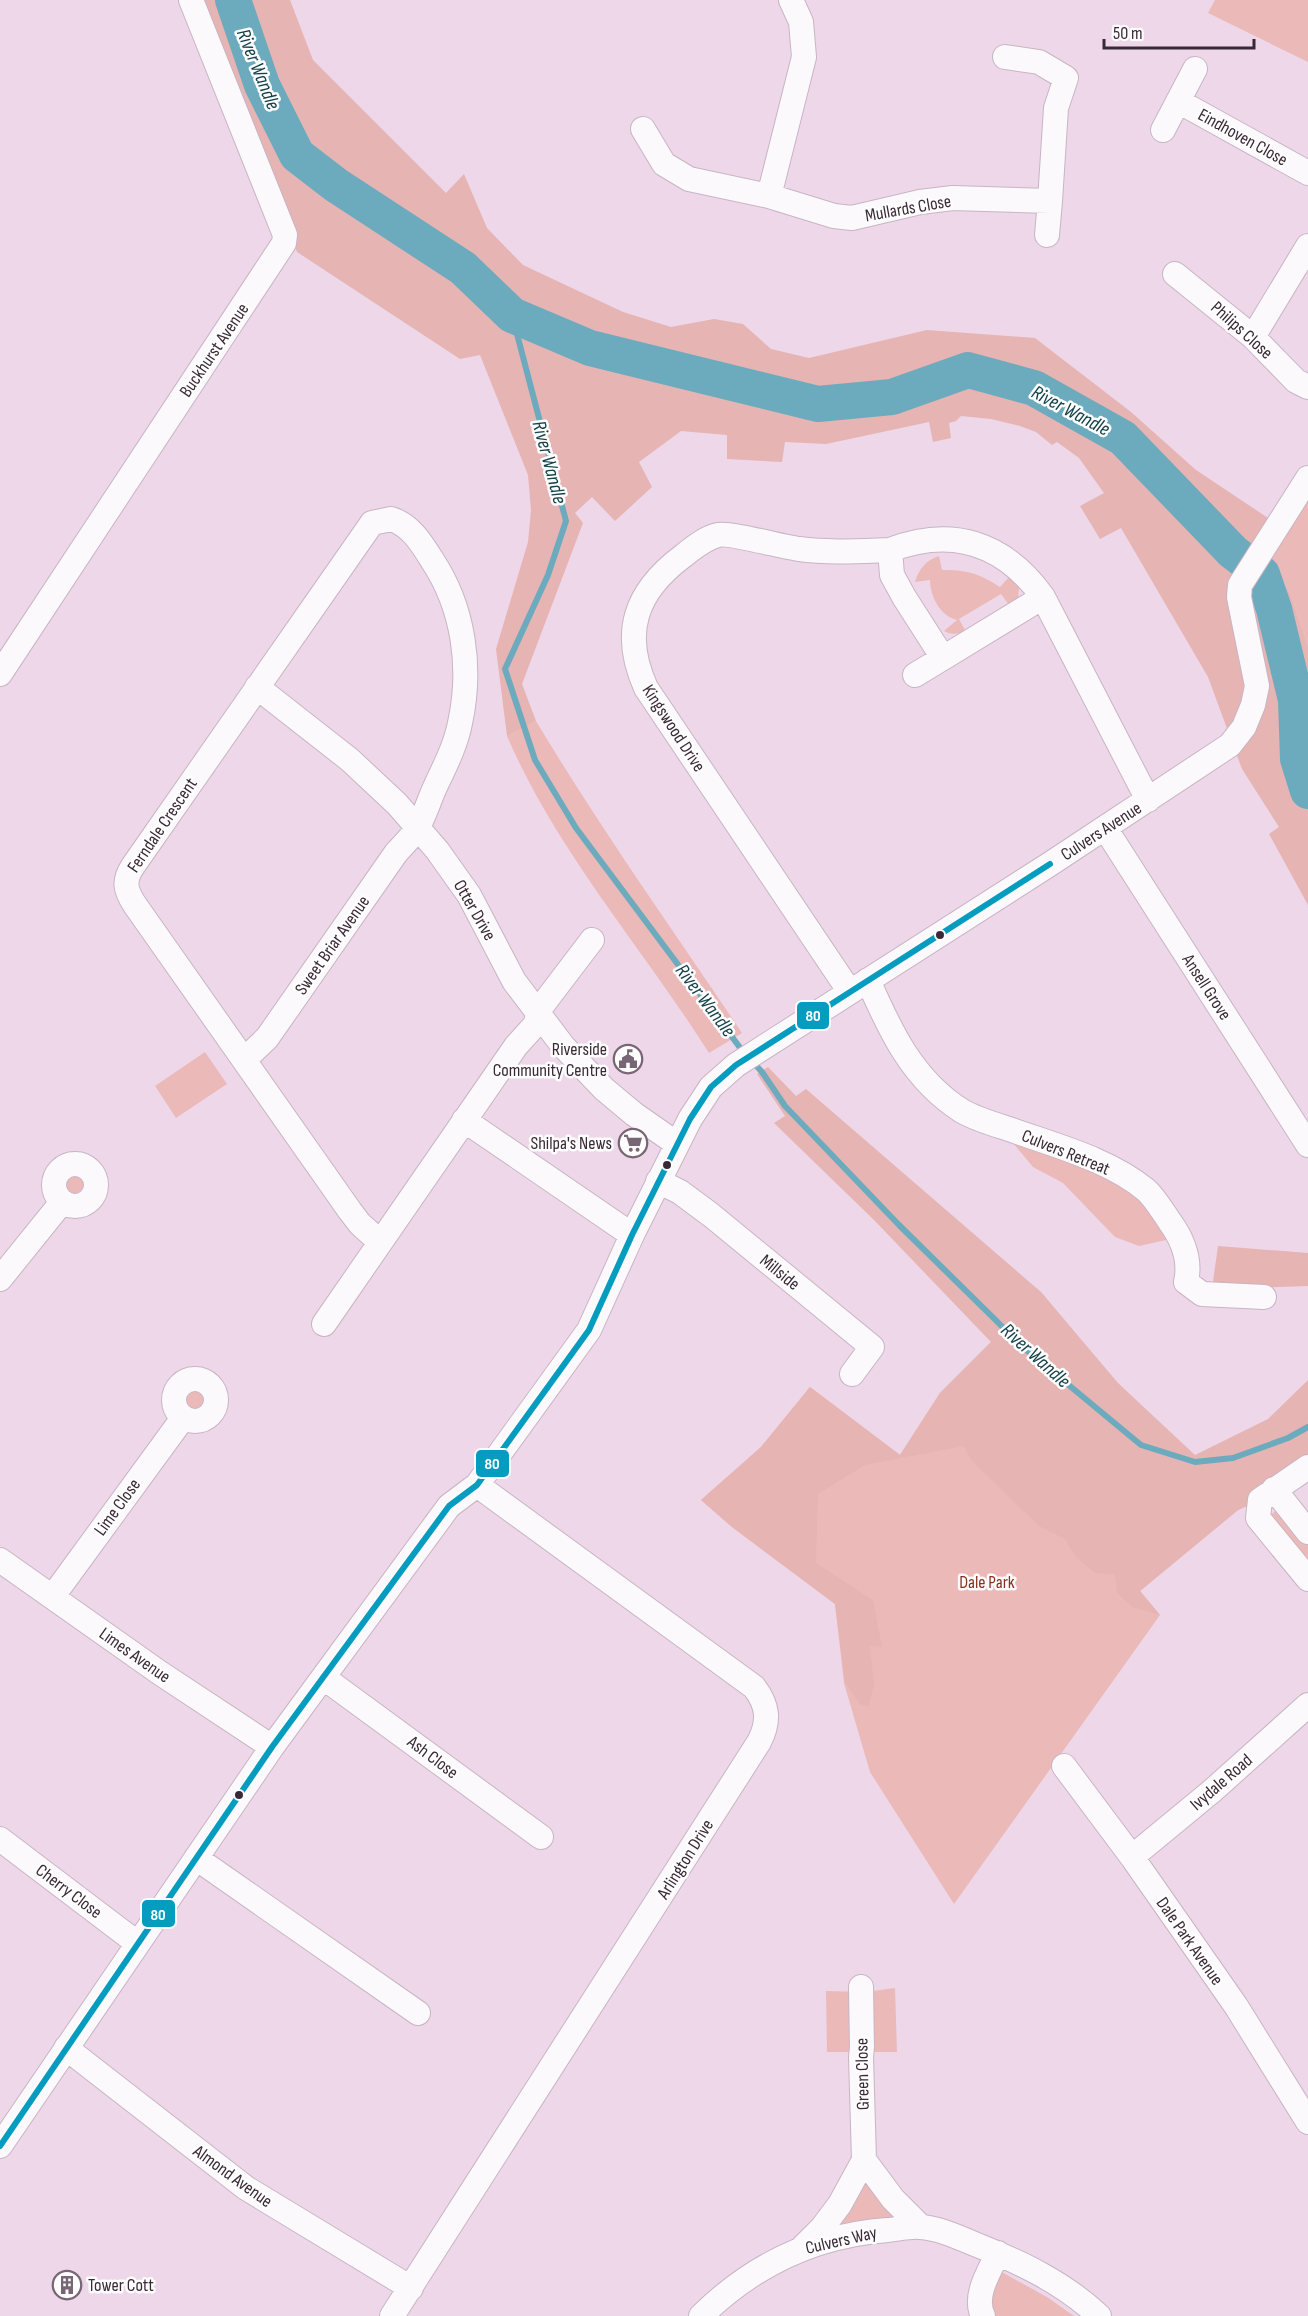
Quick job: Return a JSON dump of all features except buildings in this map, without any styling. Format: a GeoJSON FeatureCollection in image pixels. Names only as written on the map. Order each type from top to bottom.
{"type":"FeatureCollection","features":[{"type":"Feature","properties":{"kind":"street","name":"Buckhurst Avenue"},"geometry":{"type":"LineString","coordinates":[[0,674],[284,243],[285,235],[191,0]]}},
{"type":"Feature","properties":{"kind":"street"},"geometry":{"type":"LineString","coordinates":[[770,196],[804,57],[801,22],[791,0]]}},
{"type":"Feature","properties":{"kind":"street"},"geometry":{"type":"LineString","coordinates":[[1005,57],[1039,62],[1076,84],[1056,108],[1047,235]]}},
{"type":"Feature","properties":{"kind":"street","name":"Eindhoven Close"},"geometry":{"type":"LineString","coordinates":[[1163,130],[1195,69]]}},
{"type":"Feature","properties":{"kind":"street","name":"Eindhoven Close"},"geometry":{"type":"LineString","coordinates":[[1178,101],[1308,173]]}},
{"type":"Feature","properties":{"kind":"street","name":"Mullards Close"},"geometry":{"type":"LineString","coordinates":[[643,129],[664,164],[689,179],[770,196],[810,210],[852,218],[920,202],[953,198],[1050,201]]}},
{"type":"Feature","properties":{"kind":"street"},"geometry":{"type":"LineString","coordinates":[[1253,338],[1308,246]]}},
{"type":"Feature","properties":{"kind":"street","name":"Philips Close"},"geometry":{"type":"LineString","coordinates":[[1175,274],[1253,338],[1296,381],[1308,387]]}},
{"type":"Feature","properties":{"kind":"street","name":"Culvers Avenue"},"geometry":{"type":"LineString","coordinates":[[0,2146],[272,1747],[449,1506],[477,1485],[589,1330],[677,1144],[703,1098],[723,1075],[1230,746],[1244,727],[1257,686],[1239,597],[1240,585],[1243,576],[1308,478]]}},
{"type":"Feature","properties":{"kind":"street","name":"Sweet Briar Avenue"},"geometry":{"type":"LineString","coordinates":[[244,1060],[267,1038],[396,853],[418,828],[454,746],[460,724],[466,668],[463,637],[455,606],[446,585],[422,545],[407,527],[391,519],[372,524]]}},
{"type":"Feature","properties":{"kind":"street","name":"Ferndale Crescent"},"geometry":{"type":"LineString","coordinates":[[372,524],[133,866],[125,881],[129,896],[350,1211],[360,1224],[380,1242]]}},
{"type":"Feature","properties":{"kind":"street","name":"Kingswood Drive"},"geometry":{"type":"LineString","coordinates":[[859,986],[646,688],[638,665],[634,636],[639,609],[653,582],[667,568],[703,542],[720,534],[799,549],[864,551],[890,550],[919,541],[963,540],[1002,556],[1020,569],[1043,597],[1148,800]]}},
{"type":"Feature","properties":{"kind":"street"},"geometry":{"type":"LineString","coordinates":[[890,550],[892,575],[903,597],[943,658]]}},
{"type":"Feature","properties":{"kind":"street"},"geometry":{"type":"LineString","coordinates":[[915,675],[1043,597]]}},
{"type":"Feature","properties":{"kind":"street","name":"Otter Drive"},"geometry":{"type":"LineString","coordinates":[[257,687],[350,760],[397,804],[469,896],[514,981],[563,1046],[604,1089],[634,1114],[677,1144]]}},
{"type":"Feature","properties":{"kind":"street","name":"Ansell Grove"},"geometry":{"type":"LineString","coordinates":[[1105,828],[1308,1145]]}},
{"type":"Feature","properties":{"kind":"street"},"geometry":{"type":"LineString","coordinates":[[324,1324],[516,1046],[535,1025],[541,1007],[592,940]]}},
{"type":"Feature","properties":{"kind":"street","name":"Culvers Retreat"},"geometry":{"type":"LineString","coordinates":[[859,986],[904,1053],[934,1089],[963,1111],[1093,1160],[1146,1190],[1175,1229],[1189,1268],[1186,1282],[1202,1294],[1264,1297]]}},
{"type":"Feature","properties":{"kind":"street"},"geometry":{"type":"LineString","coordinates":[[464,1120],[632,1236]]}},
{"type":"Feature","properties":{"kind":"street","name":"Millside"},"geometry":{"type":"LineString","coordinates":[[658,1181],[692,1200],[872,1347],[852,1374]]}},
{"type":"Feature","properties":{"kind":"street"},"geometry":{"type":"LineString","coordinates":[[0,1279],[62,1202]]}},
{"type":"Feature","properties":{"kind":"street","name":"Lime Close"},"geometry":{"type":"LineString","coordinates":[[53,1596],[183,1418]]}},
{"type":"Feature","properties":{"kind":"street"},"geometry":{"type":"LineString","coordinates":[[1308,1467],[1260,1500],[1258,1518],[1308,1579]]}},
{"type":"Feature","properties":{"kind":"street","name":"Arlington Drive"},"geometry":{"type":"LineString","coordinates":[[392,2316],[753,1752],[765,1732],[767,1720],[762,1698],[754,1687],[477,1485]]}},
{"type":"Feature","properties":{"kind":"street"},"geometry":{"type":"LineString","coordinates":[[1274,1489],[1308,1532]]}},
{"type":"Feature","properties":{"kind":"street","name":"Limes Avenue"},"geometry":{"type":"LineString","coordinates":[[0,1560],[160,1673],[272,1747]]}},
{"type":"Feature","properties":{"kind":"street","name":"Ash Close"},"geometry":{"type":"LineString","coordinates":[[324,1678],[541,1837]]}},
{"type":"Feature","properties":{"kind":"street","name":"Ivydale Road"},"geometry":{"type":"LineString","coordinates":[[1132,1857],[1212,1791],[1308,1706]]}},
{"type":"Feature","properties":{"kind":"street","name":"Dale Park Avenue"},"geometry":{"type":"LineString","coordinates":[[1064,1766],[1132,1857],[1236,2006],[1308,2122]]}},
{"type":"Feature","properties":{"kind":"street","name":"Cherry Close"},"geometry":{"type":"LineString","coordinates":[[0,1839],[137,1943]]}},
{"type":"Feature","properties":{"kind":"street"},"geometry":{"type":"LineString","coordinates":[[196,1858],[418,2013]]}},
{"type":"Feature","properties":{"kind":"street","name":"Green Close"},"geometry":{"type":"LineString","coordinates":[[861,1987],[864,2160]]}},
{"type":"Feature","properties":{"kind":"street","name":"Almond Avenue"},"geometry":{"type":"LineString","coordinates":[[66,2048],[246,2188],[411,2288]]}},
{"type":"Feature","properties":{"kind":"street"},"geometry":{"type":"LineString","coordinates":[[803,2247],[822,2228],[840,2204],[864,2160],[893,2199],[921,2227]]}},
{"type":"Feature","properties":{"kind":"street","name":"Culvers Way"},"geometry":{"type":"LineString","coordinates":[[701,2316],[721,2296],[803,2247],[878,2230],[921,2227],[957,2236],[1024,2265],[1082,2300],[1099,2316]]}},
{"type":"Feature","properties":{"kind":"street"},"geometry":{"type":"LineString","coordinates":[[983,2316],[980,2309],[980,2298],[998,2253]]}},
{"type":"Feature","properties":{"kind":"green space"},"geometry":{"type":"Polygon","coordinates":[[[1215,0],[1308,0],[1308,62],[1208,13],[1215,0]]]}},
{"type":"Feature","properties":{"kind":"green space"},"geometry":{"type":"Polygon","coordinates":[[[1297,496],[1308,501],[1308,646],[1289,590],[1266,560],[1297,496]]]}},
{"type":"Feature","properties":{"kind":"green space"},"geometry":{"type":"Polygon","coordinates":[[[939,556],[942,570],[972,573],[1000,587],[1010,576],[1019,586],[1018,599],[1010,606],[1001,594],[959,619],[966,632],[955,634],[944,631],[957,620],[941,610],[932,592],[930,580],[915,582],[924,566],[939,556]]]}},
{"type":"Feature","properties":{"kind":"green space"},"geometry":{"type":"Polygon","coordinates":[[[536,721],[611,840],[742,1033],[709,1053],[575,859],[527,779],[507,736],[536,721]]]}},
{"type":"Feature","properties":{"kind":"green space"},"geometry":{"type":"Polygon","coordinates":[[[205,1052],[227,1084],[176,1118],[155,1086],[205,1052]]]}},
{"type":"Feature","properties":{"kind":"green space"},"geometry":{"type":"Polygon","coordinates":[[[1008,1137],[1143,1191],[1175,1238],[1139,1246],[1115,1237],[1063,1183],[1033,1167],[1008,1137]]]}},
{"type":"Feature","properties":{"kind":"green space"},"geometry":{"type":"Polygon","coordinates":[[[75,1170],[85,1174],[89,1184],[85,1194],[75,1198],[65,1194],[61,1184],[65,1174],[75,1170]]]}},
{"type":"Feature","properties":{"kind":"green space","name":"Dale Park"},"geometry":{"type":"Polygon","coordinates":[[[1041,1292],[1118,1385],[1195,1457],[1260,1500],[1238,1510],[1140,1591],[1160,1615],[954,1904],[870,1772],[844,1683],[835,1604],[732,1527],[701,1500],[761,1447],[810,1387],[900,1455],[940,1393],[1041,1292]]]}},
{"type":"Feature","properties":{"kind":"green space"},"geometry":{"type":"Polygon","coordinates":[[[195,1386],[204,1390],[208,1399],[204,1408],[195,1412],[186,1408],[182,1399],[186,1390],[195,1386]]]}},
{"type":"Feature","properties":{"kind":"green space"},"geometry":{"type":"Polygon","coordinates":[[[1277,1510],[1282,1512],[1308,1545],[1308,1568],[1270,1515],[1277,1510]]]}},
{"type":"Feature","properties":{"kind":"green space"},"geometry":{"type":"Polygon","coordinates":[[[895,1988],[897,2052],[827,2052],[826,1991],[866,1992],[895,1988]]]}},
{"type":"Feature","properties":{"kind":"green space"},"geometry":{"type":"Polygon","coordinates":[[[861,2172],[917,2225],[841,2234],[829,2224],[861,2172]]]}},
{"type":"Feature","properties":{"kind":"green space"},"geometry":{"type":"Polygon","coordinates":[[[998,2270],[1047,2297],[1074,2316],[990,2316],[985,2305],[998,2270]]]}},
{"type":"Feature","properties":{"kind":"shaded area"},"geometry":{"type":"Polygon","coordinates":[[[200,0],[290,0],[313,60],[446,193],[464,174],[487,228],[523,265],[623,312],[671,327],[714,319],[743,324],[771,349],[809,358],[927,330],[1035,338],[1131,412],[1196,470],[1277,524],[1266,560],[1289,590],[1308,646],[1308,905],[1269,834],[1279,827],[1242,769],[1208,677],[1121,528],[1100,539],[1080,506],[1104,493],[1079,458],[1057,442],[1052,445],[1036,432],[991,419],[961,416],[949,423],[951,438],[933,442],[929,422],[826,444],[785,442],[782,462],[727,459],[727,435],[681,431],[639,462],[652,487],[615,521],[592,497],[575,513],[583,523],[522,684],[536,721],[507,736],[496,649],[528,542],[531,510],[528,475],[480,355],[460,359],[297,252],[200,0]]]}},
{"type":"Feature","properties":{"kind":"shaded area"},"geometry":{"type":"Polygon","coordinates":[[[768,1067],[796,1096],[806,1089],[1041,1292],[1118,1383],[1195,1455],[1268,1419],[1308,1380],[1308,1467],[1260,1500],[1238,1510],[1140,1591],[1160,1615],[1132,1607],[1117,1593],[1115,1574],[1095,1573],[1075,1556],[1065,1539],[1039,1526],[971,1460],[964,1446],[865,1465],[818,1494],[816,1563],[873,1600],[882,1647],[870,1646],[874,1684],[869,1706],[860,1705],[845,1682],[835,1604],[732,1527],[701,1500],[761,1447],[810,1387],[900,1455],[940,1393],[991,1342],[875,1221],[774,1123],[785,1116],[757,1074],[768,1067]]]}},
{"type":"Feature","properties":{"kind":"shaded area"},"geometry":{"type":"Polygon","coordinates":[[[1218,1246],[1308,1253],[1308,1286],[1212,1289],[1218,1246]]]}},
{"type":"Feature","properties":{"kind":"waterway","name":"River Wandle"},"geometry":{"type":"LineString","coordinates":[[233,0],[262,85],[297,155],[336,185],[463,268],[512,315],[590,348],[818,404],[892,397],[968,370],[1034,388],[1123,438],[1233,552],[1262,574],[1274,609],[1296,700],[1298,759],[1308,791]]}},
{"type":"Feature","properties":{"kind":"waterway","name":"River Wandle"},"geometry":{"type":"LineString","coordinates":[[512,315],[566,521],[548,575],[505,669],[535,760],[576,828],[744,1053]]}},
{"type":"Feature","properties":{"kind":"waterway","name":"River Wandle"},"geometry":{"type":"LineString","coordinates":[[751,1060],[785,1106],[899,1225],[1024,1348],[1141,1445],[1195,1462],[1233,1458],[1288,1438],[1308,1427]]}},
{"type":"Feature","properties":{"kind":"transit line","name":"80"},"geometry":{"type":"LineString","coordinates":[[0,2146],[272,1747],[449,1506],[477,1485],[589,1330],[632,1235],[690,1119],[711,1087],[736,1065],[1050,864]]}},
{"type":"Feature","properties":{"kind":"place","name":"Riverside Community Centre"},"geometry":{"type":"Point","coordinates":[628,1059]}},
{"type":"Feature","properties":{"kind":"place","name":"Shilpa's News"},"geometry":{"type":"Point","coordinates":[633,1143]}},
{"type":"Feature","properties":{"kind":"place","name":"Tower Cott"},"geometry":{"type":"Point","coordinates":[67,2285]}}]}
